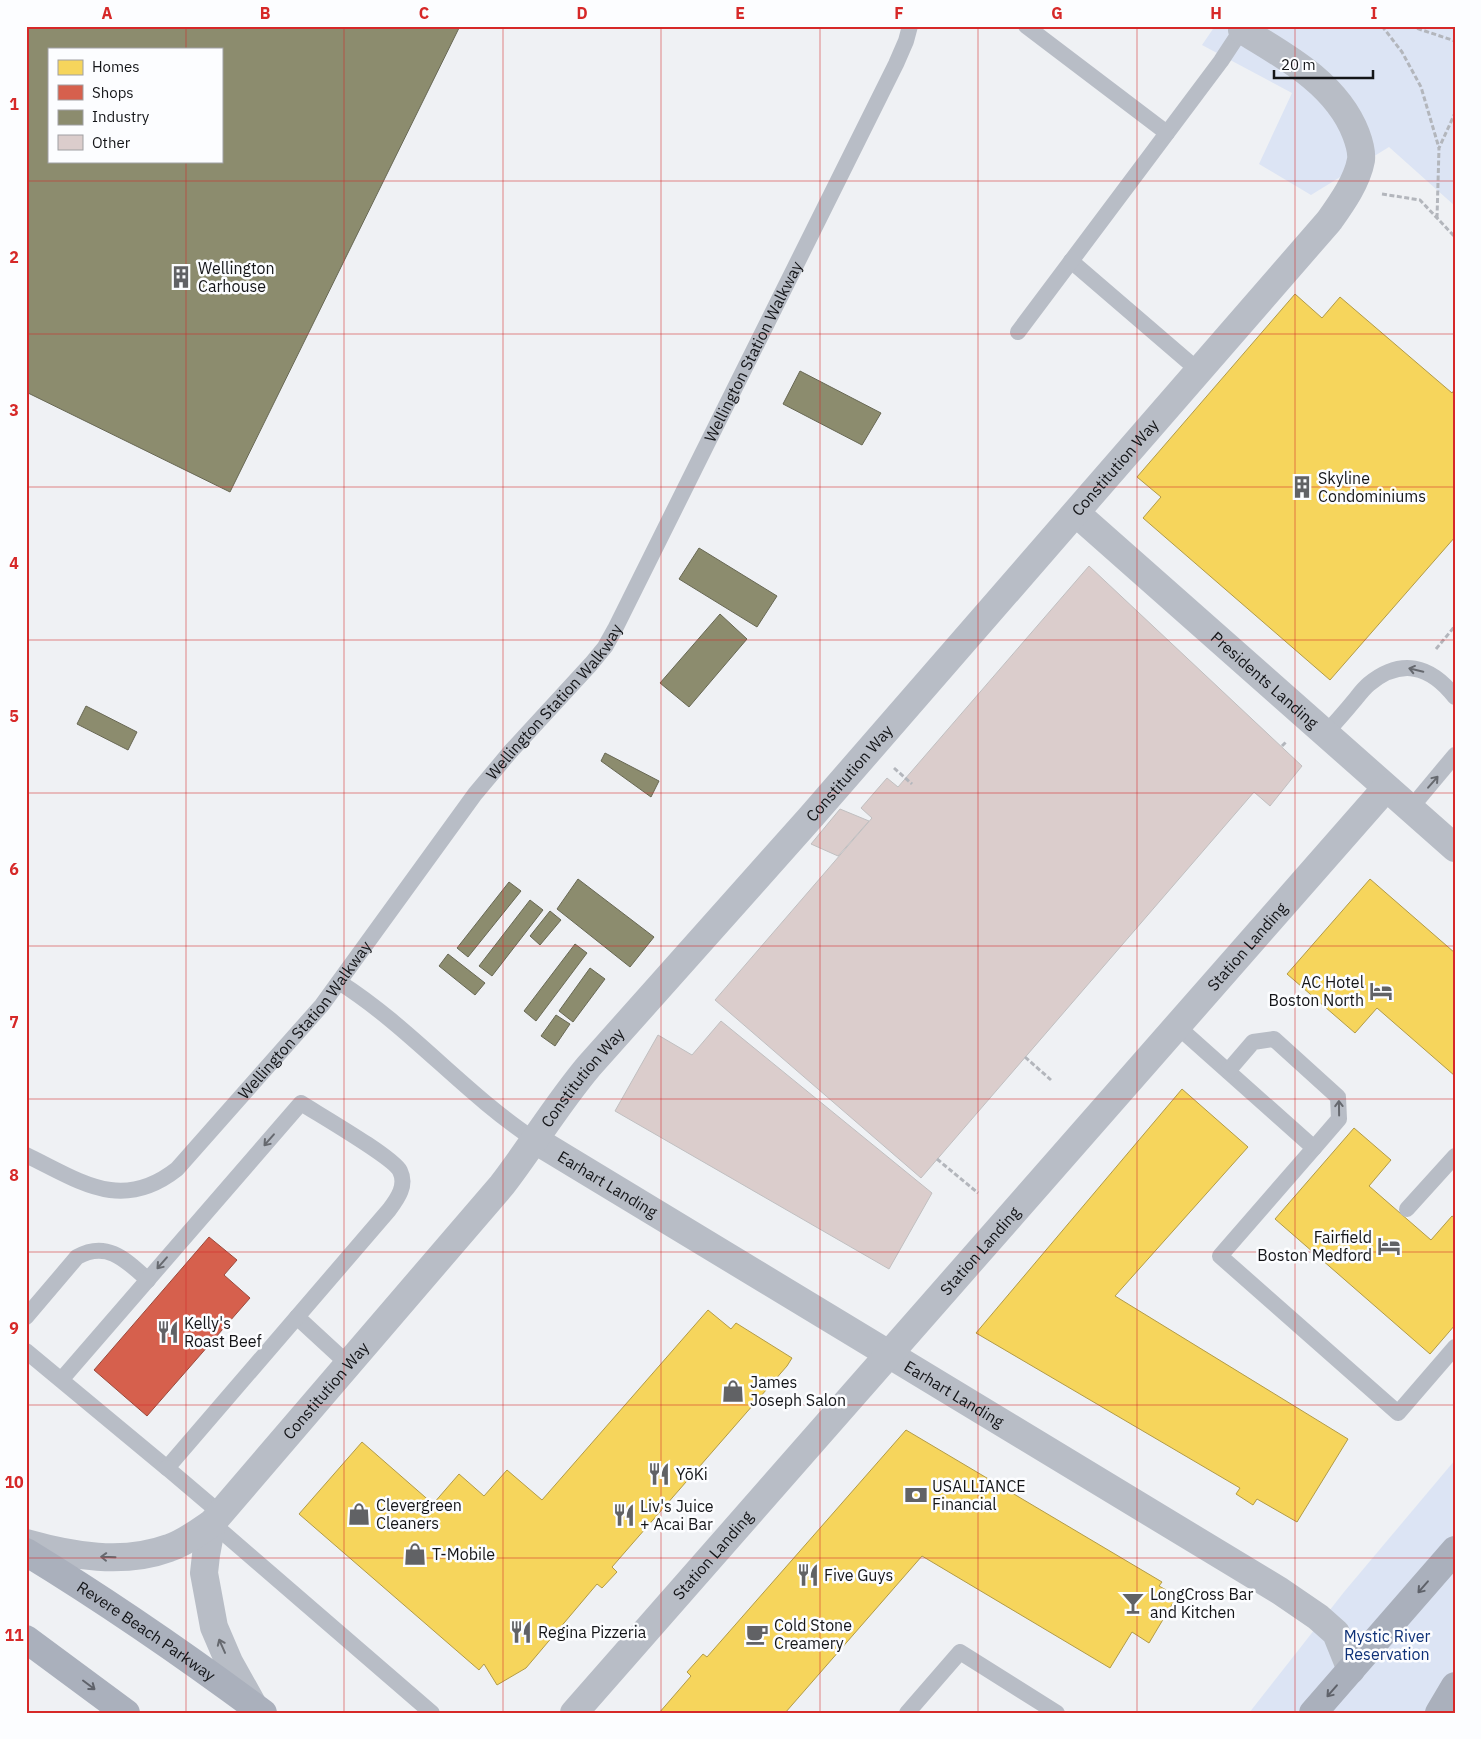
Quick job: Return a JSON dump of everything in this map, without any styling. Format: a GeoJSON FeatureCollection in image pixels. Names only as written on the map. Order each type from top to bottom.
{"type":"FeatureCollection","features":[{"type":"Feature","properties":{"kind":"highway"},"geometry":{"type":"LineString","coordinates":[[1314,1713],[1455,1550]]}},
{"type":"Feature","properties":{"kind":"highway","name":"Revere Beach Parkway"},"geometry":{"type":"LineString","coordinates":[[26,1552],[142,1626],[258,1709]]}},
{"type":"Feature","properties":{"kind":"highway"},"geometry":{"type":"LineString","coordinates":[[26,1639],[39,1654],[126,1713]]}},
{"type":"Feature","properties":{"kind":"highway"},"geometry":{"type":"LineString","coordinates":[[1439,1713],[1455,1686]]}},
{"type":"Feature","properties":{"kind":"street","name":"Constitution Way"},"geometry":{"type":"LineString","coordinates":[[26,1543],[65,1553],[115,1558],[171,1548],[216,1518],[502,1185],[535,1140],[558,1104],[589,1066],[810,818],[1329,221],[1358,173],[1361,159],[1360,145],[1345,113],[1333,97],[1316,80],[1243,28]]}},
{"type":"Feature","properties":{"kind":"street","name":"Presidents Landing"},"geometry":{"type":"LineString","coordinates":[[1076,513],[1455,848]]}},
{"type":"Feature","properties":{"kind":"street","name":"Station Landing"},"geometry":{"type":"LineString","coordinates":[[574,1713],[1386,788]]}},
{"type":"Feature","properties":{"kind":"street","name":"Earhart Landing"},"geometry":{"type":"LineString","coordinates":[[535,1140],[1280,1591],[1318,1617],[1336,1633],[1351,1670]]}},
{"type":"Feature","properties":{"kind":"street"},"geometry":{"type":"LineString","coordinates":[[216,1518],[206,1555],[204,1573],[214,1627],[229,1662],[258,1709]]}},
{"type":"Feature","properties":{"kind":"lane","name":"Wellington Station Walkway"},"geometry":{"type":"LineString","coordinates":[[26,1154],[85,1184],[100,1189],[125,1191],[141,1189],[156,1183],[170,1174],[306,1025],[475,794],[510,751],[604,647],[896,64],[910,26]]}},
{"type":"Feature","properties":{"kind":"lane"},"geometry":{"type":"LineString","coordinates":[[1026,26],[1167,134]]}},
{"type":"Feature","properties":{"kind":"lane"},"geometry":{"type":"LineString","coordinates":[[1018,332],[1221,62],[1243,28]]}},
{"type":"Feature","properties":{"kind":"lane"},"geometry":{"type":"LineString","coordinates":[[1071,261],[1199,371]]}},
{"type":"Feature","properties":{"kind":"lane"},"geometry":{"type":"LineString","coordinates":[[1325,734],[1368,685],[1387,673],[1402,667],[1419,669],[1434,676],[1446,685],[1455,697]]}},
{"type":"Feature","properties":{"kind":"lane"},"geometry":{"type":"LineString","coordinates":[[1410,809],[1455,755]]}},
{"type":"Feature","properties":{"kind":"lane"},"geometry":{"type":"LineString","coordinates":[[339,982],[369,1002],[507,1120],[535,1140]]}},
{"type":"Feature","properties":{"kind":"lane"},"geometry":{"type":"LineString","coordinates":[[1177,1026],[1314,1148]]}},
{"type":"Feature","properties":{"kind":"lane"},"geometry":{"type":"LineString","coordinates":[[1228,1071],[1253,1042],[1274,1039],[1338,1097],[1339,1120],[1220,1256],[1398,1413],[1455,1347]]}},
{"type":"Feature","properties":{"kind":"lane"},"geometry":{"type":"LineString","coordinates":[[60,1380],[301,1103],[394,1163],[400,1170],[401,1191],[389,1210],[167,1468]]}},
{"type":"Feature","properties":{"kind":"lane"},"geometry":{"type":"LineString","coordinates":[[1408,1209],[1455,1156]]}},
{"type":"Feature","properties":{"kind":"lane"},"geometry":{"type":"LineString","coordinates":[[26,1317],[77,1257],[88,1251],[99,1249],[112,1254],[126,1261],[148,1280]]}},
{"type":"Feature","properties":{"kind":"lane"},"geometry":{"type":"LineString","coordinates":[[297,1317],[348,1364]]}},
{"type":"Feature","properties":{"kind":"lane"},"geometry":{"type":"LineString","coordinates":[[26,1351],[167,1468],[216,1518],[432,1713]]}},
{"type":"Feature","properties":{"kind":"lane"},"geometry":{"type":"LineString","coordinates":[[907,1713],[960,1652],[1033,1707],[1057,1713]]}},
{"type":"Feature","properties":{"kind":"path"},"geometry":{"type":"LineString","coordinates":[[1382,26],[1402,52],[1421,88],[1439,148],[1437,218]]}},
{"type":"Feature","properties":{"kind":"path"},"geometry":{"type":"LineString","coordinates":[[1410,26],[1455,40]]}},
{"type":"Feature","properties":{"kind":"path"},"geometry":{"type":"LineString","coordinates":[[1439,148],[1455,114]]}},
{"type":"Feature","properties":{"kind":"path"},"geometry":{"type":"LineString","coordinates":[[1350,189],[1420,200],[1455,236]]}},
{"type":"Feature","properties":{"kind":"path"},"geometry":{"type":"LineString","coordinates":[[1282,746],[1286,742]]}},
{"type":"Feature","properties":{"kind":"path"},"geometry":{"type":"LineString","coordinates":[[897,771],[912,784]]}},
{"type":"Feature","properties":{"kind":"path"},"geometry":{"type":"LineString","coordinates":[[1025,1058],[1051,1080]]}},
{"type":"Feature","properties":{"kind":"path"},"geometry":{"type":"LineString","coordinates":[[937,1159],[978,1193]]}},
{"type":"Feature","properties":{"kind":"green space"},"geometry":{"type":"Polygon","coordinates":[[[1215,26],[1455,26],[1455,206],[1389,147],[1311,195],[1259,164],[1292,93],[1202,45],[1215,26]]]}},
{"type":"Feature","properties":{"kind":"green space","name":"Mystic River Reservation"},"geometry":{"type":"Polygon","coordinates":[[[1455,1460],[1455,1713],[1249,1713],[1344,1592],[1455,1460]]]}},
{"type":"Feature","properties":{"kind":"building: Homes","name":"Skyline Condominiums"},"geometry":{"type":"Polygon","coordinates":[[[1295,294],[1322,318],[1340,297],[1452,393],[1455,389],[1455,537],[1330,680],[1143,518],[1161,497],[1137,477],[1295,294]]]}},
{"type":"Feature","properties":{"kind":"building: Homes","name":"AC Hotel Boston North"},"geometry":{"type":"Polygon","coordinates":[[[1370,879],[1455,953],[1455,1076],[1377,1008],[1355,1033],[1287,974],[1370,879]]]}},
{"type":"Feature","properties":{"kind":"building: Homes"},"geometry":{"type":"Polygon","coordinates":[[[1182,1089],[1248,1147],[1115,1296],[1348,1439],[1297,1522],[1257,1499],[1253,1505],[1236,1494],[1240,1488],[976,1333],[1182,1089]]]}},
{"type":"Feature","properties":{"kind":"building: Homes"},"geometry":{"type":"Polygon","coordinates":[[[1354,1128],[1391,1160],[1369,1186],[1431,1240],[1452,1216],[1455,1218],[1455,1325],[1430,1354],[1275,1219],[1354,1128]]]}},
{"type":"Feature","properties":{"kind":"building: Homes"},"geometry":{"type":"Polygon","coordinates":[[[708,1310],[731,1329],[736,1323],[792,1358],[612,1567],[617,1572],[602,1588],[597,1584],[526,1668],[497,1685],[484,1664],[479,1670],[299,1514],[362,1442],[433,1504],[459,1474],[484,1496],[507,1470],[542,1500],[708,1310]]]}},
{"type":"Feature","properties":{"kind":"building: Homes"},"geometry":{"type":"Polygon","coordinates":[[[906,1430],[1162,1582],[1159,1586],[1177,1596],[1149,1643],[1132,1632],[1110,1668],[922,1556],[785,1713],[659,1713],[691,1676],[687,1672],[703,1654],[707,1657],[906,1430]]]}},
{"type":"Feature","properties":{"kind":"building: Shops"},"geometry":{"type":"Polygon","coordinates":[[[209,1237],[237,1260],[224,1275],[250,1298],[147,1416],[94,1370],[209,1237]]]}},
{"type":"Feature","properties":{"kind":"building: Industry","name":"Wellington Carhouse"},"geometry":{"type":"Polygon","coordinates":[[[26,26],[460,26],[230,492],[26,392],[26,26]]]}},
{"type":"Feature","properties":{"kind":"building: Industry"},"geometry":{"type":"Polygon","coordinates":[[[800,371],[881,413],[862,445],[783,404],[800,371]]]}},
{"type":"Feature","properties":{"kind":"building: Industry"},"geometry":{"type":"Polygon","coordinates":[[[699,548],[777,596],[757,627],[679,579],[699,548]]]}},
{"type":"Feature","properties":{"kind":"building: Industry"},"geometry":{"type":"Polygon","coordinates":[[[720,614],[747,639],[689,707],[660,683],[720,614]]]}},
{"type":"Feature","properties":{"kind":"building: Industry"},"geometry":{"type":"Polygon","coordinates":[[[86,706],[137,732],[128,750],[77,724],[86,706]]]}},
{"type":"Feature","properties":{"kind":"building: Industry"},"geometry":{"type":"Polygon","coordinates":[[[605,753],[659,781],[651,797],[601,761],[605,753]]]}},
{"type":"Feature","properties":{"kind":"building: Industry"},"geometry":{"type":"Polygon","coordinates":[[[578,879],[654,937],[630,967],[557,909],[578,879]]]}},
{"type":"Feature","properties":{"kind":"building: Industry"},"geometry":{"type":"Polygon","coordinates":[[[509,882],[521,891],[468,957],[457,948],[509,882]]]}},
{"type":"Feature","properties":{"kind":"building: Industry"},"geometry":{"type":"Polygon","coordinates":[[[530,900],[543,910],[492,976],[479,966],[530,900]]]}},
{"type":"Feature","properties":{"kind":"building: Industry"},"geometry":{"type":"Polygon","coordinates":[[[550,911],[561,920],[540,945],[530,936],[550,911]]]}},
{"type":"Feature","properties":{"kind":"building: Industry"},"geometry":{"type":"Polygon","coordinates":[[[575,944],[587,953],[536,1021],[524,1011],[575,944]]]}},
{"type":"Feature","properties":{"kind":"building: Industry"},"geometry":{"type":"Polygon","coordinates":[[[448,954],[485,983],[475,995],[439,966],[448,954]]]}},
{"type":"Feature","properties":{"kind":"building: Industry"},"geometry":{"type":"Polygon","coordinates":[[[590,968],[605,979],[573,1022],[559,1011],[590,968]]]}},
{"type":"Feature","properties":{"kind":"building: Industry"},"geometry":{"type":"Polygon","coordinates":[[[556,1015],[570,1024],[555,1046],[541,1036],[556,1015]]]}},
{"type":"Feature","properties":{"kind":"building: Other"},"geometry":{"type":"Polygon","coordinates":[[[1089,566],[1302,766],[1270,806],[1254,792],[921,1178],[715,1000],[872,818],[861,808],[887,778],[898,787],[1089,566]]]}},
{"type":"Feature","properties":{"kind":"building: Other"},"geometry":{"type":"Polygon","coordinates":[[[840,809],[869,821],[838,856],[811,844],[840,809]]]}},
{"type":"Feature","properties":{"kind":"building: Other"},"geometry":{"type":"Polygon","coordinates":[[[721,1021],[932,1193],[889,1269],[615,1111],[658,1035],[692,1055],[721,1021]]]}},
{"type":"Feature","properties":{"kind":"place","name":"Wellington Carhouse"},"geometry":{"type":"Point","coordinates":[181,277]}},
{"type":"Feature","properties":{"kind":"place","name":"Skyline Condominiums"},"geometry":{"type":"Point","coordinates":[1302,487]}},
{"type":"Feature","properties":{"kind":"place","name":"AC Hotel Boston North"},"geometry":{"type":"Point","coordinates":[1381,991]}},
{"type":"Feature","properties":{"kind":"place","name":"Fairfield Boston Medford"},"geometry":{"type":"Point","coordinates":[1389,1246]}},
{"type":"Feature","properties":{"kind":"place","name":"Kelly's Roast Beef"},"geometry":{"type":"Point","coordinates":[168,1332]}},
{"type":"Feature","properties":{"kind":"place","name":"James Joseph Salon"},"geometry":{"type":"Point","coordinates":[733,1391]}},
{"type":"Feature","properties":{"kind":"place","name":"YōKi"},"geometry":{"type":"Point","coordinates":[659,1474]}},
{"type":"Feature","properties":{"kind":"place","name":"USALLIANCE Financial"},"geometry":{"type":"Point","coordinates":[916,1495]}},
{"type":"Feature","properties":{"kind":"place","name":"Clevergreen Cleaners"},"geometry":{"type":"Point","coordinates":[359,1514]}},
{"type":"Feature","properties":{"kind":"place","name":"Liv's Juice + Acai Bar"},"geometry":{"type":"Point","coordinates":[624,1515]}},
{"type":"Feature","properties":{"kind":"place","name":"T-Mobile"},"geometry":{"type":"Point","coordinates":[415,1554]}},
{"type":"Feature","properties":{"kind":"place","name":"Five Guys"},"geometry":{"type":"Point","coordinates":[808,1575]}},
{"type":"Feature","properties":{"kind":"place","name":"LongCross Bar and Kitchen"},"geometry":{"type":"Point","coordinates":[1133,1603]}},
{"type":"Feature","properties":{"kind":"place","name":"Regina Pizzeria"},"geometry":{"type":"Point","coordinates":[521,1632]}},
{"type":"Feature","properties":{"kind":"place","name":"Cold Stone Creamery"},"geometry":{"type":"Point","coordinates":[757,1634]}}]}
